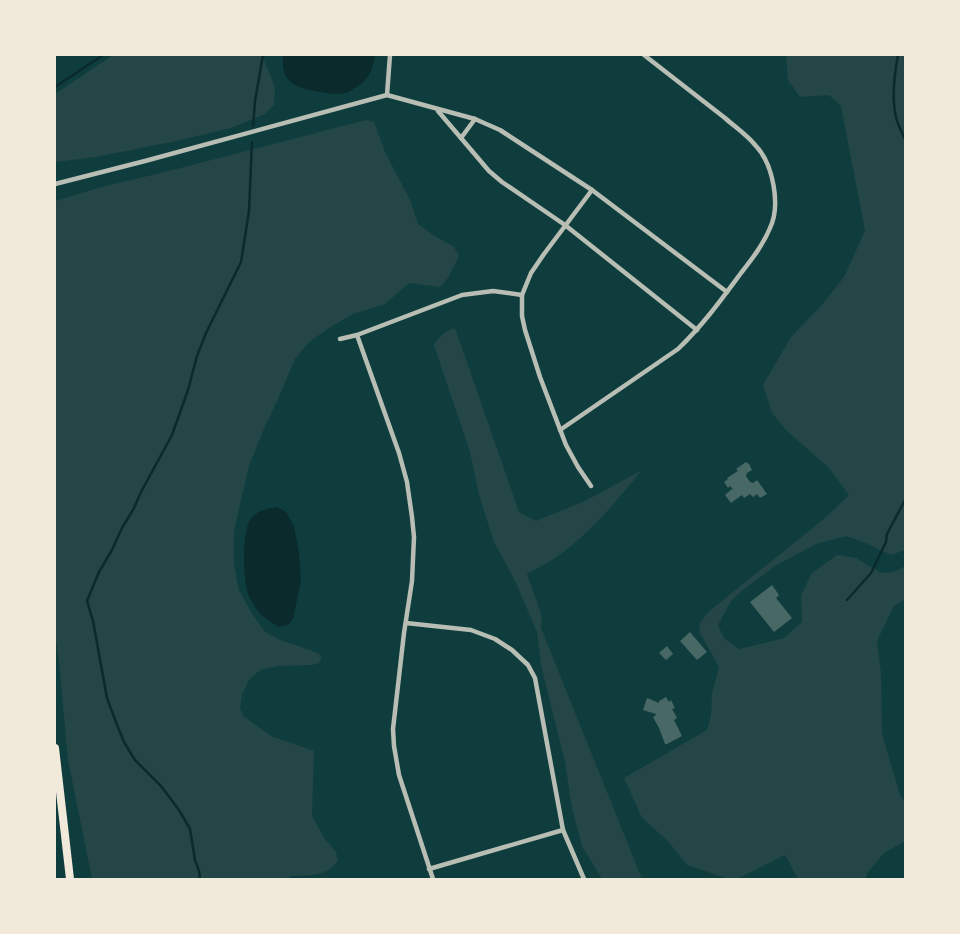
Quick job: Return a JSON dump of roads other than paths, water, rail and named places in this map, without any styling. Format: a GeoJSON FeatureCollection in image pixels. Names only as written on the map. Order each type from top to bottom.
{"type":"FeatureCollection","features":[{"type":"Feature","properties":{"kind":"main road"},"geometry":{"type":"LineString","coordinates":[[55,748],[70,879]]}},
{"type":"Feature","properties":{"kind":"street"},"geometry":{"type":"LineString","coordinates":[[387,95],[390,55]]}},
{"type":"Feature","properties":{"kind":"street"},"geometry":{"type":"LineString","coordinates":[[560,430],[678,348],[697,330],[712,313],[758,250],[771,227],[776,204],[771,172],[757,146],[644,55]]}},
{"type":"Feature","properties":{"kind":"street"},"geometry":{"type":"LineString","coordinates":[[55,184],[136,164],[387,95],[475,119],[500,130],[592,190],[727,292]]}},
{"type":"Feature","properties":{"kind":"street"},"geometry":{"type":"LineString","coordinates":[[437,110],[489,171],[565,225],[697,330]]}},
{"type":"Feature","properties":{"kind":"street"},"geometry":{"type":"LineString","coordinates":[[461,138],[475,119]]}},
{"type":"Feature","properties":{"kind":"street"},"geometry":{"type":"LineString","coordinates":[[591,486],[573,460],[540,377],[525,330],[522,316],[522,295],[531,273],[592,190]]}},
{"type":"Feature","properties":{"kind":"street"},"geometry":{"type":"LineString","coordinates":[[340,339],[357,335],[462,295],[493,291],[522,295]]}},
{"type":"Feature","properties":{"kind":"street"},"geometry":{"type":"LineString","coordinates":[[357,335],[399,453],[407,482],[414,537],[412,582],[393,728],[394,746],[399,775],[432,879]]}},
{"type":"Feature","properties":{"kind":"street"},"geometry":{"type":"LineString","coordinates":[[406,623],[471,630],[495,638],[528,665],[535,678],[563,830],[584,879]]}},
{"type":"Feature","properties":{"kind":"street"},"geometry":{"type":"LineString","coordinates":[[429,869],[563,830]]}},
{"type":"Feature","properties":{"kind":"waterway"},"geometry":{"type":"LineString","coordinates":[[55,87],[103,55]]}},
{"type":"Feature","properties":{"kind":"waterway"},"geometry":{"type":"LineString","coordinates":[[253,126],[255,101],[263,55]]}},
{"type":"Feature","properties":{"kind":"waterway"},"geometry":{"type":"LineString","coordinates":[[898,55],[894,80],[894,105],[897,121],[905,139]]}},
{"type":"Feature","properties":{"kind":"waterway"},"geometry":{"type":"LineString","coordinates":[[200,879],[190,829],[179,810],[161,786],[135,760],[124,742],[117,725],[107,698],[93,621],[87,601],[99,572],[172,435],[206,333],[241,262],[249,211],[252,142]]}},
{"type":"Feature","properties":{"kind":"waterway"},"geometry":{"type":"LineString","coordinates":[[847,600],[871,573],[886,542],[887,534],[905,500]]}}]}
